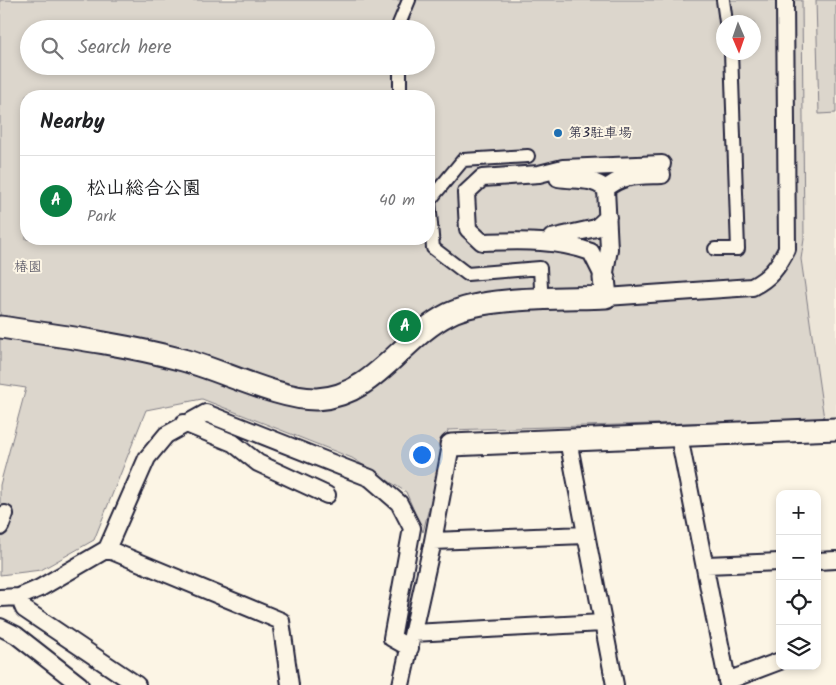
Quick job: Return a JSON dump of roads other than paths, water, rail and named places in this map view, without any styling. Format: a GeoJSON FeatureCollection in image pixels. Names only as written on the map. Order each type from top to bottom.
{"type":"FeatureCollection","features":[{"type":"Feature","properties":{"kind":"street"},"geometry":{"type":"LineString","coordinates":[[401,20],[409,0]]}},
{"type":"Feature","properties":{"kind":"street"},"geometry":{"type":"LineString","coordinates":[[723,0],[725,15]]}},
{"type":"Feature","properties":{"kind":"street"},"geometry":{"type":"LineString","coordinates":[[0,327],[72,337],[181,359],[274,391],[316,399],[367,382],[432,324],[448,314],[466,308],[490,303],[605,288],[752,287],[766,279],[776,269],[787,249],[785,0]]}},
{"type":"Feature","properties":{"kind":"street"},"geometry":{"type":"LineString","coordinates":[[715,249],[738,249],[730,60]]}},
{"type":"Feature","properties":{"kind":"street"},"geometry":{"type":"LineString","coordinates":[[400,75],[400,90]]}},
{"type":"Feature","properties":{"kind":"street"},"geometry":{"type":"LineString","coordinates":[[435,194],[463,160],[528,156]]}},
{"type":"Feature","properties":{"kind":"street"},"geometry":{"type":"LineString","coordinates":[[606,189],[615,181],[662,170],[564,168],[539,174],[482,178],[466,193],[468,229],[482,242],[542,240],[596,228],[608,217]]}},
{"type":"Feature","properties":{"kind":"street"},"geometry":{"type":"LineString","coordinates":[[539,174],[564,179],[585,179],[600,184],[606,189],[609,249],[605,288]]}},
{"type":"Feature","properties":{"kind":"street"},"geometry":{"type":"LineString","coordinates":[[542,240],[573,245],[591,252],[605,288]]}},
{"type":"Feature","properties":{"kind":"street"},"geometry":{"type":"LineString","coordinates":[[433,245],[433,248],[466,274],[540,268],[541,288]]}},
{"type":"Feature","properties":{"kind":"street"},"geometry":{"type":"LineString","coordinates":[[0,598],[18,597],[40,588],[107,549],[147,458],[166,435],[184,423],[206,414],[370,478],[399,503],[412,528],[392,638],[412,640],[603,623]]}},
{"type":"Feature","properties":{"kind":"street"},"geometry":{"type":"LineString","coordinates":[[184,423],[233,443],[258,463],[327,495]]}},
{"type":"Feature","properties":{"kind":"street"},"geometry":{"type":"LineString","coordinates":[[401,685],[433,541],[451,445],[836,429]]}},
{"type":"Feature","properties":{"kind":"street"},"geometry":{"type":"LineString","coordinates":[[679,436],[728,683],[776,663]]}},
{"type":"Feature","properties":{"kind":"street"},"geometry":{"type":"LineString","coordinates":[[568,440],[585,535],[616,685]]}},
{"type":"Feature","properties":{"kind":"street"},"geometry":{"type":"LineString","coordinates":[[433,541],[585,535]]}},
{"type":"Feature","properties":{"kind":"street"},"geometry":{"type":"LineString","coordinates":[[107,549],[281,621],[290,685]]}},
{"type":"Feature","properties":{"kind":"street"},"geometry":{"type":"LineString","coordinates":[[821,561],[836,560]]}},
{"type":"Feature","properties":{"kind":"street"},"geometry":{"type":"LineString","coordinates":[[706,565],[776,562]]}},
{"type":"Feature","properties":{"kind":"street"},"geometry":{"type":"LineString","coordinates":[[18,597],[24,609],[138,685]]}},
{"type":"Feature","properties":{"kind":"street"},"geometry":{"type":"LineString","coordinates":[[0,627],[16,635],[80,685]]}},
{"type":"Feature","properties":{"kind":"place","name":"第3駐車場"},"geometry":{"type":"Point","coordinates":[558,133]}},
{"type":"Feature","properties":{"kind":"place","name":"松山総合公園"},"geometry":{"type":"Point","coordinates":[405,326]}},
{"type":"Feature","properties":{"kind":"park label","name":"椿園"},"geometry":{"type":"Point","coordinates":[28,267]}}]}
